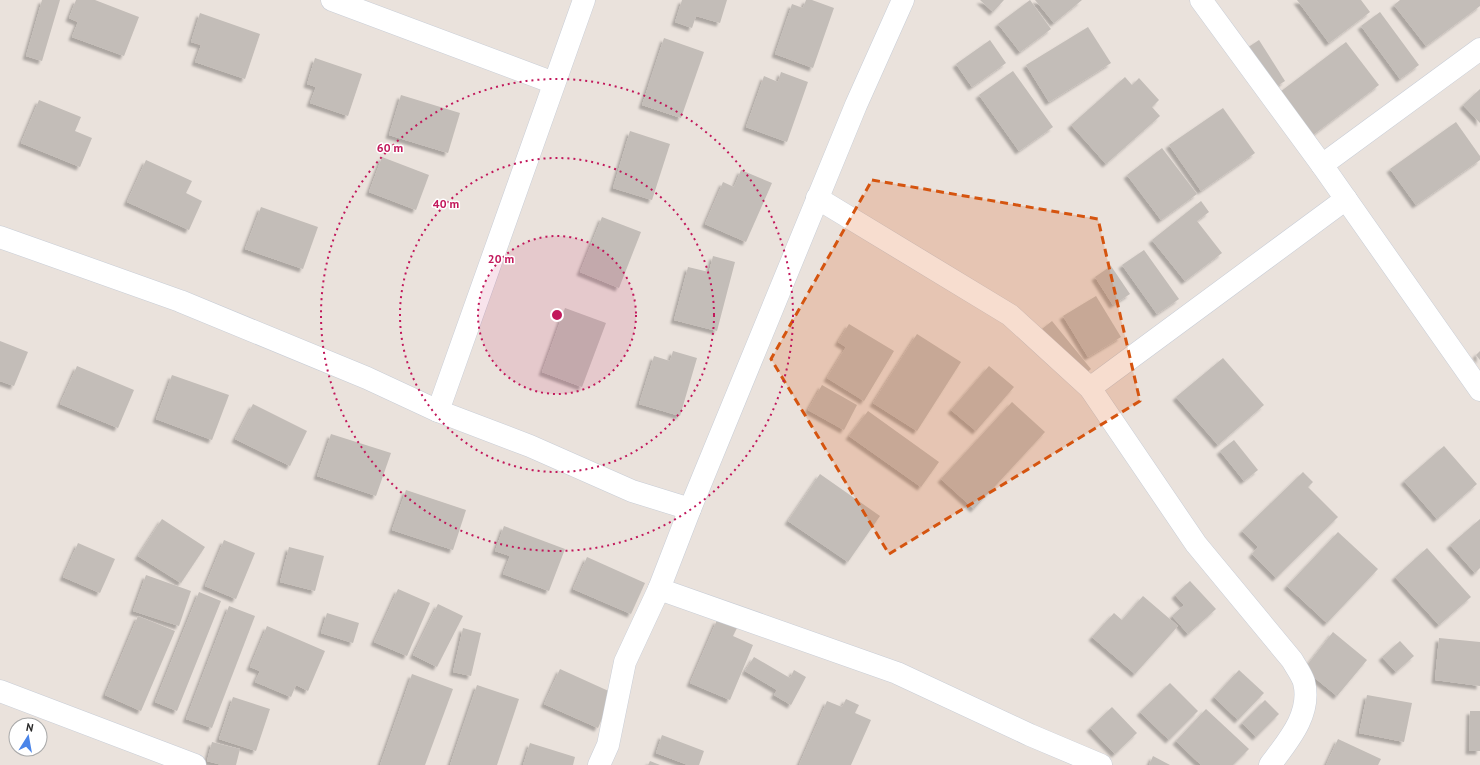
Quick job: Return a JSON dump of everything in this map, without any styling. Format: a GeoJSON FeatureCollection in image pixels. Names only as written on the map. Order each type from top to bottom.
{"type":"FeatureCollection","features":[{"type":"Feature","properties":{"kind":"street"},"geometry":{"type":"LineString","coordinates":[[332,0],[554,83]]}},
{"type":"Feature","properties":{"kind":"street"},"geometry":{"type":"LineString","coordinates":[[438,410],[584,0]]}},
{"type":"Feature","properties":{"kind":"street"},"geometry":{"type":"LineString","coordinates":[[599,765],[608,745],[626,662],[659,589],[690,509],[817,198],[856,105],[903,0]]}},
{"type":"Feature","properties":{"kind":"street"},"geometry":{"type":"LineString","coordinates":[[1201,0],[1322,165],[1480,390]]}},
{"type":"Feature","properties":{"kind":"street"},"geometry":{"type":"LineString","coordinates":[[1322,165],[1480,49]]}},
{"type":"Feature","properties":{"kind":"street"},"geometry":{"type":"LineString","coordinates":[[817,198],[1010,315],[1090,388],[1196,544],[1292,660],[1304,681],[1305,701],[1296,731],[1270,765]]}},
{"type":"Feature","properties":{"kind":"street"},"geometry":{"type":"LineString","coordinates":[[1090,388],[1346,199]]}},
{"type":"Feature","properties":{"kind":"street"},"geometry":{"type":"LineString","coordinates":[[0,238],[180,301],[367,378],[438,410],[530,446],[632,491],[690,509]]}},
{"type":"Feature","properties":{"kind":"street"},"geometry":{"type":"LineString","coordinates":[[0,250],[40,253]]}},
{"type":"Feature","properties":{"kind":"street"},"geometry":{"type":"LineString","coordinates":[[659,589],[897,673],[1030,735],[1101,765]]}},
{"type":"Feature","properties":{"kind":"street"},"geometry":{"type":"LineString","coordinates":[[0,691],[194,765]]}},
{"type":"Feature","properties":{"kind":"highlighted area"},"geometry":{"type":"Polygon","coordinates":[[[872,180],[1098,219],[1140,401],[889,554],[771,359],[872,180]]]}},
{"type":"Feature","properties":{"kind":"building"},"geometry":{"type":"Polygon","coordinates":[[[42,0],[60,0],[42,61],[26,56],[42,0]]]}},
{"type":"Feature","properties":{"kind":"building"},"geometry":{"type":"Polygon","coordinates":[[[76,0],[95,0],[139,17],[124,56],[72,37],[78,22],[69,18],[76,0]]]}},
{"type":"Feature","properties":{"kind":"building"},"geometry":{"type":"Polygon","coordinates":[[[682,0],[727,0],[720,23],[696,16],[692,28],[675,22],[682,0]]]}},
{"type":"Feature","properties":{"kind":"building"},"geometry":{"type":"Polygon","coordinates":[[[806,0],[812,0],[834,8],[813,68],[775,54],[792,4],[803,8],[806,0]]]}},
{"type":"Feature","properties":{"kind":"building"},"geometry":{"type":"Polygon","coordinates":[[[980,0],[1004,0],[993,12],[980,0]]]}},
{"type":"Feature","properties":{"kind":"building"},"geometry":{"type":"Polygon","coordinates":[[[1030,0],[1051,29],[1020,52],[998,24],[1030,0]]]}},
{"type":"Feature","properties":{"kind":"building"},"geometry":{"type":"Polygon","coordinates":[[[1035,0],[1082,0],[1054,23],[1035,0]]]}},
{"type":"Feature","properties":{"kind":"building"},"geometry":{"type":"Polygon","coordinates":[[[1297,0],[1361,0],[1370,12],[1329,43],[1297,0]]]}},
{"type":"Feature","properties":{"kind":"building"},"geometry":{"type":"Polygon","coordinates":[[[1400,0],[1480,0],[1480,6],[1426,46],[1394,5],[1400,0]]]}},
{"type":"Feature","properties":{"kind":"building"},"geometry":{"type":"Polygon","coordinates":[[[1380,12],[1419,65],[1400,79],[1361,26],[1380,12]]]}},
{"type":"Feature","properties":{"kind":"building"},"geometry":{"type":"Polygon","coordinates":[[[200,13],[260,34],[245,79],[195,62],[201,45],[191,42],[200,13]]]}},
{"type":"Feature","properties":{"kind":"building"},"geometry":{"type":"Polygon","coordinates":[[[1088,27],[1111,63],[1049,102],[1026,65],[1088,27]]]}},
{"type":"Feature","properties":{"kind":"building"},"geometry":{"type":"Polygon","coordinates":[[[664,38],[704,52],[681,118],[642,105],[664,38]]]}},
{"type":"Feature","properties":{"kind":"building"},"geometry":{"type":"Polygon","coordinates":[[[990,40],[1006,63],[972,87],[956,64],[990,40]]]}},
{"type":"Feature","properties":{"kind":"building"},"geometry":{"type":"Polygon","coordinates":[[[1259,40],[1285,81],[1274,88],[1247,48],[1259,40]]]}},
{"type":"Feature","properties":{"kind":"building"},"geometry":{"type":"Polygon","coordinates":[[[1346,42],[1379,85],[1309,138],[1276,95],[1346,42]]]}},
{"type":"Feature","properties":{"kind":"building"},"geometry":{"type":"Polygon","coordinates":[[[315,58],[362,74],[348,116],[310,103],[316,87],[307,84],[315,58]]]}},
{"type":"Feature","properties":{"kind":"building"},"geometry":{"type":"Polygon","coordinates":[[[1013,71],[1053,127],[1019,151],[979,95],[1013,71]]]}},
{"type":"Feature","properties":{"kind":"building"},"geometry":{"type":"Polygon","coordinates":[[[781,72],[808,82],[787,142],[746,127],[764,76],[778,82],[781,72]]]}},
{"type":"Feature","properties":{"kind":"building"},"geometry":{"type":"Polygon","coordinates":[[[1125,77],[1132,85],[1139,78],[1159,100],[1152,107],[1160,116],[1106,164],[1071,125],[1125,77]]]}},
{"type":"Feature","properties":{"kind":"building"},"geometry":{"type":"Polygon","coordinates":[[[1480,89],[1480,123],[1463,105],[1480,89]]]}},
{"type":"Feature","properties":{"kind":"building"},"geometry":{"type":"Polygon","coordinates":[[[401,95],[460,113],[448,153],[389,135],[401,95]]]}},
{"type":"Feature","properties":{"kind":"building"},"geometry":{"type":"Polygon","coordinates":[[[39,100],[81,117],[75,131],[92,138],[80,167],[21,143],[39,100]]]}},
{"type":"Feature","properties":{"kind":"building"},"geometry":{"type":"Polygon","coordinates":[[[1223,108],[1255,153],[1201,191],[1169,145],[1223,108]]]}},
{"type":"Feature","properties":{"kind":"building"},"geometry":{"type":"Polygon","coordinates":[[[1456,122],[1480,156],[1480,160],[1416,205],[1390,169],[1456,122]]]}},
{"type":"Feature","properties":{"kind":"building"},"geometry":{"type":"Polygon","coordinates":[[[630,131],[670,144],[652,200],[613,188],[630,131]]]}},
{"type":"Feature","properties":{"kind":"building"},"geometry":{"type":"Polygon","coordinates":[[[1162,148],[1197,194],[1161,220],[1127,175],[1162,148]]]}},
{"type":"Feature","properties":{"kind":"building"},"geometry":{"type":"Polygon","coordinates":[[[382,157],[429,175],[416,210],[369,192],[382,157]]]}},
{"type":"Feature","properties":{"kind":"building"},"geometry":{"type":"Polygon","coordinates":[[[146,160],[192,181],[186,193],[202,201],[189,230],[127,202],[146,160]]]}},
{"type":"Feature","properties":{"kind":"building"},"geometry":{"type":"Polygon","coordinates":[[[741,170],[772,183],[746,242],[705,224],[723,182],[734,187],[741,170]]]}},
{"type":"Feature","properties":{"kind":"building"},"geometry":{"type":"Polygon","coordinates":[[[1201,201],[1209,212],[1197,221],[1222,253],[1185,281],[1152,240],[1201,201]]]}},
{"type":"Feature","properties":{"kind":"building"},"geometry":{"type":"Polygon","coordinates":[[[261,207],[318,227],[303,269],[245,249],[261,207]]]}},
{"type":"Feature","properties":{"kind":"building"},"geometry":{"type":"Polygon","coordinates":[[[602,217],[641,232],[619,288],[580,272],[602,217]]]}},
{"type":"Feature","properties":{"kind":"building"},"geometry":{"type":"Polygon","coordinates":[[[1144,250],[1179,299],[1157,314],[1122,265],[1144,250]]]}},
{"type":"Feature","properties":{"kind":"building"},"geometry":{"type":"Polygon","coordinates":[[[713,256],[735,262],[717,331],[674,320],[688,267],[709,272],[713,256]]]}},
{"type":"Feature","properties":{"kind":"building"},"geometry":{"type":"Polygon","coordinates":[[[1111,266],[1130,294],[1113,305],[1095,277],[1111,266]]]}},
{"type":"Feature","properties":{"kind":"building"},"geometry":{"type":"Polygon","coordinates":[[[1096,296],[1121,337],[1088,357],[1063,316],[1096,296]]]}},
{"type":"Feature","properties":{"kind":"building"},"geometry":{"type":"Polygon","coordinates":[[[565,308],[606,323],[582,387],[542,372],[565,308]]]}},
{"type":"Feature","properties":{"kind":"building"},"geometry":{"type":"Polygon","coordinates":[[[1052,321],[1091,369],[1081,377],[1042,329],[1052,321]]]}},
{"type":"Feature","properties":{"kind":"building"},"geometry":{"type":"Polygon","coordinates":[[[849,324],[894,351],[864,401],[827,378],[846,347],[838,342],[849,324]]]}},
{"type":"Feature","properties":{"kind":"building"},"geometry":{"type":"Polygon","coordinates":[[[917,334],[961,362],[917,431],[873,403],[917,334]]]}},
{"type":"Feature","properties":{"kind":"building"},"geometry":{"type":"Polygon","coordinates":[[[0,341],[28,352],[14,386],[0,381],[0,341]]]}},
{"type":"Feature","properties":{"kind":"building"},"geometry":{"type":"Polygon","coordinates":[[[673,351],[697,358],[680,416],[639,404],[654,356],[670,361],[673,351]]]}},
{"type":"Feature","properties":{"kind":"building"},"geometry":{"type":"Polygon","coordinates":[[[1480,351],[1480,360],[1476,355],[1480,351]]]}},
{"type":"Feature","properties":{"kind":"building"},"geometry":{"type":"Polygon","coordinates":[[[1223,358],[1264,405],[1218,445],[1176,397],[1223,358]]]}},
{"type":"Feature","properties":{"kind":"building"},"geometry":{"type":"Polygon","coordinates":[[[77,366],[134,390],[118,428],[60,404],[77,366]]]}},
{"type":"Feature","properties":{"kind":"building"},"geometry":{"type":"Polygon","coordinates":[[[989,366],[1014,387],[976,431],[951,410],[989,366]]]}},
{"type":"Feature","properties":{"kind":"building"},"geometry":{"type":"Polygon","coordinates":[[[172,375],[229,395],[212,440],[156,419],[172,375]]]}},
{"type":"Feature","properties":{"kind":"building"},"geometry":{"type":"Polygon","coordinates":[[[822,385],[857,405],[844,430],[808,410],[822,385]]]}},
{"type":"Feature","properties":{"kind":"building"},"geometry":{"type":"Polygon","coordinates":[[[1012,402],[1045,432],[974,509],[941,479],[1012,402]]]}},
{"type":"Feature","properties":{"kind":"building"},"geometry":{"type":"Polygon","coordinates":[[[253,404],[307,431],[290,466],[235,439],[253,404]]]}},
{"type":"Feature","properties":{"kind":"building"},"geometry":{"type":"Polygon","coordinates":[[[868,411],[939,462],[921,487],[849,436],[868,411]]]}},
{"type":"Feature","properties":{"kind":"building"},"geometry":{"type":"Polygon","coordinates":[[[331,434],[391,453],[376,496],[317,476],[331,434]]]}},
{"type":"Feature","properties":{"kind":"building"},"geometry":{"type":"Polygon","coordinates":[[[1234,440],[1258,470],[1244,481],[1220,451],[1234,440]]]}},
{"type":"Feature","properties":{"kind":"building"},"geometry":{"type":"Polygon","coordinates":[[[1444,446],[1477,484],[1437,519],[1404,481],[1444,446]]]}},
{"type":"Feature","properties":{"kind":"building"},"geometry":{"type":"Polygon","coordinates":[[[1303,472],[1313,482],[1308,487],[1338,517],[1276,578],[1252,554],[1258,547],[1242,531],[1303,472]]]}},
{"type":"Feature","properties":{"kind":"building"},"geometry":{"type":"Polygon","coordinates":[[[820,474],[880,516],[848,562],[788,521],[820,474]]]}},
{"type":"Feature","properties":{"kind":"building"},"geometry":{"type":"Polygon","coordinates":[[[406,490],[466,510],[453,550],[392,530],[406,490]]]}},
{"type":"Feature","properties":{"kind":"building"},"geometry":{"type":"Polygon","coordinates":[[[162,519],[205,547],[181,583],[138,556],[162,519]]]}},
{"type":"Feature","properties":{"kind":"building"},"geometry":{"type":"Polygon","coordinates":[[[1480,519],[1480,568],[1475,573],[1450,545],[1480,519]]]}},
{"type":"Feature","properties":{"kind":"building"},"geometry":{"type":"Polygon","coordinates":[[[504,526],[565,549],[549,591],[503,574],[510,556],[495,551],[504,526]]]}},
{"type":"Feature","properties":{"kind":"building"},"geometry":{"type":"Polygon","coordinates":[[[1338,532],[1378,569],[1327,623],[1287,586],[1338,532]]]}},
{"type":"Feature","properties":{"kind":"building"},"geometry":{"type":"Polygon","coordinates":[[[224,540],[255,553],[236,599],[205,586],[224,540]]]}},
{"type":"Feature","properties":{"kind":"building"},"geometry":{"type":"Polygon","coordinates":[[[78,543],[115,559],[100,593],[63,577],[78,543]]]}},
{"type":"Feature","properties":{"kind":"building"},"geometry":{"type":"Polygon","coordinates":[[[289,547],[324,556],[315,591],[280,582],[289,547]]]}},
{"type":"Feature","properties":{"kind":"building"},"geometry":{"type":"Polygon","coordinates":[[[1427,548],[1471,597],[1439,625],[1395,577],[1427,548]]]}},
{"type":"Feature","properties":{"kind":"building"},"geometry":{"type":"Polygon","coordinates":[[[587,557],[645,583],[631,614],[573,589],[587,557]]]}},
{"type":"Feature","properties":{"kind":"building"},"geometry":{"type":"Polygon","coordinates":[[[146,575],[191,591],[179,626],[133,611],[146,575]]]}},
{"type":"Feature","properties":{"kind":"building"},"geometry":{"type":"Polygon","coordinates":[[[1190,581],[1216,609],[1188,634],[1172,616],[1184,605],[1175,595],[1190,581]]]}},
{"type":"Feature","properties":{"kind":"building"},"geometry":{"type":"Polygon","coordinates":[[[398,589],[430,603],[407,656],[374,642],[398,589]]]}},
{"type":"Feature","properties":{"kind":"building"},"geometry":{"type":"Polygon","coordinates":[[[199,592],[221,601],[177,711],[155,702],[199,592]]]}},
{"type":"Feature","properties":{"kind":"building"},"geometry":{"type":"Polygon","coordinates":[[[1143,596],[1178,626],[1135,674],[1092,637],[1114,613],[1122,620],[1143,596]]]}},
{"type":"Feature","properties":{"kind":"building"},"geometry":{"type":"Polygon","coordinates":[[[438,604],[463,616],[437,667],[413,655],[438,604]]]}},
{"type":"Feature","properties":{"kind":"building"},"geometry":{"type":"Polygon","coordinates":[[[229,606],[255,616],[212,728],[186,719],[229,606]]]}},
{"type":"Feature","properties":{"kind":"building"},"geometry":{"type":"Polygon","coordinates":[[[327,613],[359,623],[353,643],[321,633],[327,613]]]}},
{"type":"Feature","properties":{"kind":"building"},"geometry":{"type":"Polygon","coordinates":[[[138,616],[175,631],[141,711],[105,695],[138,616]]]}},
{"type":"Feature","properties":{"kind":"building"},"geometry":{"type":"Polygon","coordinates":[[[717,620],[737,628],[733,636],[753,645],[730,700],[690,683],[717,620]]]}},
{"type":"Feature","properties":{"kind":"building"},"geometry":{"type":"Polygon","coordinates":[[[267,626],[325,651],[308,691],[296,685],[291,697],[255,682],[260,671],[250,667],[267,626]]]}},
{"type":"Feature","properties":{"kind":"building"},"geometry":{"type":"Polygon","coordinates":[[[463,628],[481,633],[471,676],[453,672],[463,628]]]}},
{"type":"Feature","properties":{"kind":"building"},"geometry":{"type":"Polygon","coordinates":[[[1333,632],[1367,660],[1337,696],[1304,669],[1333,632]]]}},
{"type":"Feature","properties":{"kind":"building"},"geometry":{"type":"Polygon","coordinates":[[[1439,638],[1480,642],[1480,686],[1435,680],[1439,638]]]}},
{"type":"Feature","properties":{"kind":"building"},"geometry":{"type":"Polygon","coordinates":[[[1400,641],[1414,656],[1396,672],[1382,657],[1400,641]]]}},
{"type":"Feature","properties":{"kind":"building"},"geometry":{"type":"Polygon","coordinates":[[[754,657],[790,678],[794,670],[806,677],[791,705],[774,695],[777,690],[745,671],[754,657]]]}},
{"type":"Feature","properties":{"kind":"building"},"geometry":{"type":"Polygon","coordinates":[[[560,669],[613,693],[598,728],[544,704],[560,669]]]}},
{"type":"Feature","properties":{"kind":"building"},"geometry":{"type":"Polygon","coordinates":[[[1239,670],[1264,693],[1238,720],[1214,697],[1239,670]]]}},
{"type":"Feature","properties":{"kind":"building"},"geometry":{"type":"Polygon","coordinates":[[[412,674],[453,689],[425,765],[380,765],[412,674]]]}},
{"type":"Feature","properties":{"kind":"building"},"geometry":{"type":"Polygon","coordinates":[[[1170,683],[1198,711],[1169,740],[1140,712],[1170,683]]]}},
{"type":"Feature","properties":{"kind":"building"},"geometry":{"type":"Polygon","coordinates":[[[477,685],[519,699],[497,765],[450,765],[477,685]]]}},
{"type":"Feature","properties":{"kind":"building"},"geometry":{"type":"Polygon","coordinates":[[[1367,695],[1412,703],[1404,742],[1359,733],[1367,695]]]}},
{"type":"Feature","properties":{"kind":"building"},"geometry":{"type":"Polygon","coordinates":[[[233,697],[270,709],[256,751],[219,739],[233,697]]]}},
{"type":"Feature","properties":{"kind":"building"},"geometry":{"type":"Polygon","coordinates":[[[846,699],[859,705],[855,713],[871,720],[851,765],[799,765],[827,701],[842,707],[846,699]]]}},
{"type":"Feature","properties":{"kind":"building"},"geometry":{"type":"Polygon","coordinates":[[[1265,700],[1279,714],[1256,737],[1242,723],[1265,700]]]}},
{"type":"Feature","properties":{"kind":"building"},"geometry":{"type":"Polygon","coordinates":[[[1112,707],[1137,733],[1115,754],[1090,728],[1112,707]]]}},
{"type":"Feature","properties":{"kind":"building"},"geometry":{"type":"Polygon","coordinates":[[[1206,709],[1249,749],[1233,765],[1201,765],[1176,741],[1206,709]]]}},
{"type":"Feature","properties":{"kind":"building"},"geometry":{"type":"Polygon","coordinates":[[[1470,711],[1480,711],[1480,751],[1469,751],[1470,711]]]}},
{"type":"Feature","properties":{"kind":"building"},"geometry":{"type":"Polygon","coordinates":[[[662,735],[704,751],[699,765],[688,765],[656,753],[662,735]]]}},
{"type":"Feature","properties":{"kind":"building"},"geometry":{"type":"Polygon","coordinates":[[[1338,739],[1381,759],[1378,765],[1326,765],[1338,739]]]}},
{"type":"Feature","properties":{"kind":"building"},"geometry":{"type":"Polygon","coordinates":[[[212,742],[240,749],[236,765],[222,765],[207,761],[212,742]]]}},
{"type":"Feature","properties":{"kind":"building"},"geometry":{"type":"Polygon","coordinates":[[[530,743],[575,757],[573,765],[523,765],[530,743]]]}},
{"type":"Feature","properties":{"kind":"building"},"geometry":{"type":"Polygon","coordinates":[[[1153,756],[1170,765],[1149,765],[1153,756]]]}},
{"type":"Feature","properties":{"kind":"building"},"geometry":{"type":"Polygon","coordinates":[[[650,761],[660,765],[648,765],[650,761]]]}}]}
